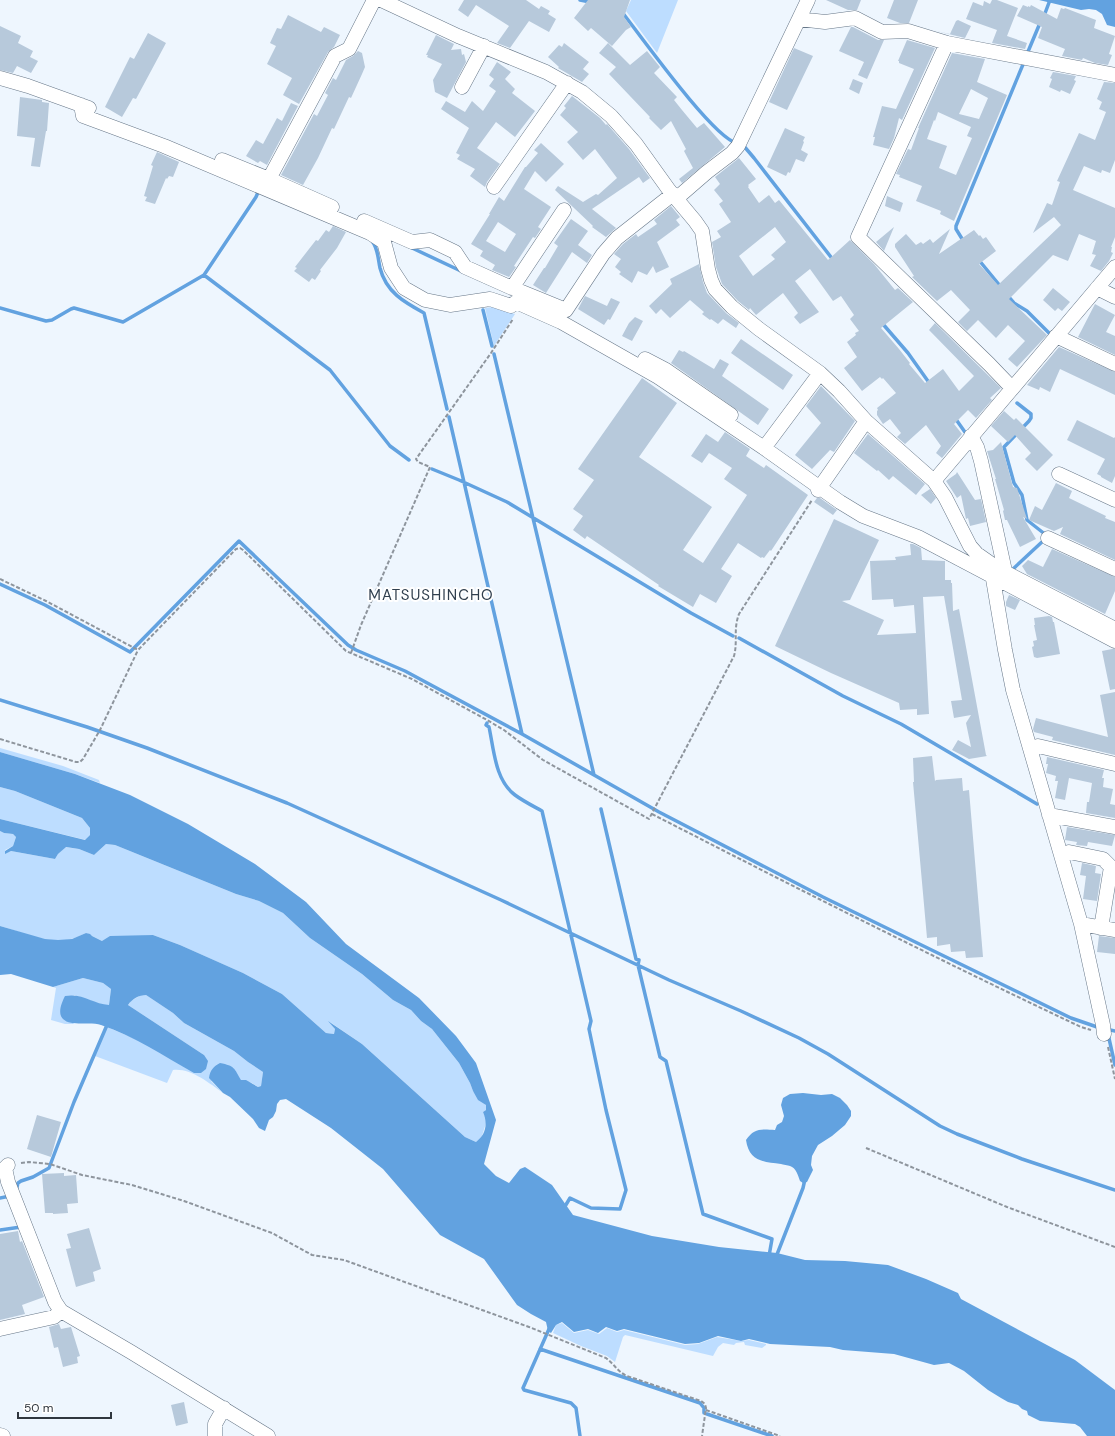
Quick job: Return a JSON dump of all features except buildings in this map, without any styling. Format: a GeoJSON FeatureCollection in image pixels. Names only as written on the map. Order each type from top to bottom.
{"type":"FeatureCollection","features":[{"type":"Feature","properties":{"kind":"street"},"geometry":{"type":"LineString","coordinates":[[269,179],[335,56],[349,49],[374,0]]}},
{"type":"Feature","properties":{"kind":"street"},"geometry":{"type":"LineString","coordinates":[[566,310],[603,254],[617,238],[732,153],[739,144],[808,0]]}},
{"type":"Feature","properties":{"kind":"street"},"geometry":{"type":"LineString","coordinates":[[390,2],[458,36],[546,72],[582,92],[611,116],[636,144],[702,231],[711,280],[715,289],[732,307],[759,329],[820,373],[839,391],[866,421],[934,481],[951,507],[970,546],[997,572],[1115,641]]}},
{"type":"Feature","properties":{"kind":"street"},"geometry":{"type":"LineString","coordinates":[[799,19],[825,22],[855,18],[882,32],[908,31],[947,43],[1115,75]]}},
{"type":"Feature","properties":{"kind":"street"},"geometry":{"type":"LineString","coordinates":[[947,43],[858,237],[1012,388]]}},
{"type":"Feature","properties":{"kind":"street"},"geometry":{"type":"LineString","coordinates":[[462,87],[484,46]]}},
{"type":"Feature","properties":{"kind":"street"},"geometry":{"type":"LineString","coordinates":[[0,78],[28,86],[81,108],[269,179],[412,242],[430,240],[455,252],[465,267],[566,310],[568,315],[666,370],[821,485],[868,508],[867,514],[997,572],[1115,629]]}},
{"type":"Feature","properties":{"kind":"street"},"geometry":{"type":"LineString","coordinates":[[494,186],[567,83]]}},
{"type":"Feature","properties":{"kind":"street"},"geometry":{"type":"LineString","coordinates":[[81,108],[83,116],[164,146],[370,233],[384,242],[391,268],[404,288],[425,300],[450,305],[490,299],[511,306],[516,302],[522,304],[561,322],[651,373],[766,445]]}},
{"type":"Feature","properties":{"kind":"street"},"geometry":{"type":"LineString","coordinates":[[512,288],[564,210]]}},
{"type":"Feature","properties":{"kind":"street"},"geometry":{"type":"LineString","coordinates":[[934,481],[1115,266]]}},
{"type":"Feature","properties":{"kind":"street"},"geometry":{"type":"LineString","coordinates":[[1097,288],[1115,298]]}},
{"type":"Feature","properties":{"kind":"street"},"geometry":{"type":"LineString","coordinates":[[1056,336],[1115,364]]}},
{"type":"Feature","properties":{"kind":"street"},"geometry":{"type":"LineString","coordinates":[[766,445],[820,373]]}},
{"type":"Feature","properties":{"kind":"street"},"geometry":{"type":"LineString","coordinates":[[821,485],[866,421]]}},
{"type":"Feature","properties":{"kind":"street"},"geometry":{"type":"LineString","coordinates":[[971,436],[977,447],[981,461],[997,572],[1004,650],[1013,690],[1052,816],[1083,925],[1103,1030]]}},
{"type":"Feature","properties":{"kind":"street"},"geometry":{"type":"LineString","coordinates":[[1059,474],[1115,500]]}},
{"type":"Feature","properties":{"kind":"street"},"geometry":{"type":"LineString","coordinates":[[1048,538],[1115,569]]}},
{"type":"Feature","properties":{"kind":"street"},"geometry":{"type":"LineString","coordinates":[[1038,746],[1115,764]]}},
{"type":"Feature","properties":{"kind":"street"},"geometry":{"type":"LineString","coordinates":[[1052,816],[1115,827]]}},
{"type":"Feature","properties":{"kind":"street"},"geometry":{"type":"LineString","coordinates":[[1069,852],[1103,859],[1111,867],[1108,929],[1083,925]]}},
{"type":"Feature","properties":{"kind":"street"},"geometry":{"type":"LineString","coordinates":[[8,1165],[5,1168],[12,1193],[55,1302],[61,1311],[131,1352],[222,1412],[268,1436]]}},
{"type":"Feature","properties":{"kind":"street"},"geometry":{"type":"LineString","coordinates":[[0,1329],[54,1317],[61,1311]]}},
{"type":"Feature","properties":{"kind":"street"},"geometry":{"type":"LineString","coordinates":[[215,1436],[215,1424],[222,1412]]}},
{"type":"Feature","properties":{"kind":"path"},"geometry":{"type":"LineString","coordinates":[[351,653],[361,625],[430,467],[418,462],[416,459],[491,353],[522,304]]}},
{"type":"Feature","properties":{"kind":"path"},"geometry":{"type":"LineString","coordinates":[[0,739],[80,762],[97,736],[137,649],[236,549],[240,548],[346,651],[412,679],[504,730],[543,760],[649,819],[734,656],[736,645],[735,625],[739,614],[821,485]]}},
{"type":"Feature","properties":{"kind":"path"},"geometry":{"type":"LineString","coordinates":[[0,579],[46,601],[137,649]]}},
{"type":"Feature","properties":{"kind":"path"},"geometry":{"type":"LineString","coordinates":[[652,813],[794,887],[1008,993],[1081,1027],[1103,1030],[1115,1079]]}},
{"type":"Feature","properties":{"kind":"path"},"geometry":{"type":"LineString","coordinates":[[866,1148],[1007,1207],[1115,1247]]}},
{"type":"Feature","properties":{"kind":"path"},"geometry":{"type":"LineString","coordinates":[[8,1165],[29,1162],[50,1164],[82,1175],[132,1185],[206,1209],[272,1233],[312,1255],[344,1260],[547,1334],[606,1358],[614,1364],[621,1374],[705,1404],[706,1410],[702,1436]]}},
{"type":"Feature","properties":{"kind":"path"},"geometry":{"type":"LineString","coordinates":[[706,1410],[780,1436]]}},
{"type":"Feature","properties":{"kind":"shaded area"},"geometry":{"type":"Polygon","coordinates":[[[631,0],[678,0],[657,53],[626,11],[631,0]]]}},
{"type":"Feature","properties":{"kind":"shaded area"},"geometry":{"type":"Polygon","coordinates":[[[492,307],[515,314],[494,346],[485,308],[492,307]]]}},
{"type":"Feature","properties":{"kind":"shaded area"},"geometry":{"type":"Polygon","coordinates":[[[0,748],[63,766],[99,780],[100,783],[0,752],[0,748]]]}},
{"type":"Feature","properties":{"kind":"shaded area"},"geometry":{"type":"Polygon","coordinates":[[[0,787],[15,791],[82,818],[90,828],[90,835],[86,840],[0,819],[0,787]]]}},
{"type":"Feature","properties":{"kind":"shaded area"},"geometry":{"type":"Polygon","coordinates":[[[0,831],[13,834],[16,837],[13,846],[5,850],[5,853],[11,851],[55,859],[65,847],[79,849],[94,855],[106,844],[115,845],[236,894],[259,901],[283,913],[310,938],[362,974],[393,1000],[411,1010],[421,1021],[432,1029],[459,1063],[473,1091],[486,1105],[486,1110],[483,1112],[487,1120],[481,1139],[476,1142],[465,1137],[362,1044],[330,1022],[335,1029],[334,1034],[326,1033],[282,994],[243,973],[180,945],[153,935],[102,941],[86,933],[71,939],[54,940],[36,937],[0,926],[0,831]]]}},
{"type":"Feature","properties":{"kind":"shaded area"},"geometry":{"type":"Polygon","coordinates":[[[83,978],[103,983],[111,989],[109,1005],[103,1005],[74,995],[64,1020],[76,1024],[65,1024],[51,1020],[56,988],[53,987],[83,978]]]}},
{"type":"Feature","properties":{"kind":"shaded area"},"geometry":{"type":"Polygon","coordinates":[[[141,995],[146,995],[173,1013],[184,1023],[234,1051],[263,1072],[261,1086],[258,1087],[252,1083],[241,1080],[238,1076],[211,1081],[223,1093],[200,1077],[180,1070],[173,1070],[167,1083],[95,1056],[107,1027],[133,1038],[204,1055],[128,1005],[131,1001],[141,995]]]}},
{"type":"Feature","properties":{"kind":"shaded area"},"geometry":{"type":"Polygon","coordinates":[[[562,1323],[574,1333],[588,1330],[599,1334],[607,1328],[617,1332],[624,1330],[685,1345],[698,1344],[717,1337],[741,1341],[749,1340],[766,1345],[762,1348],[745,1345],[744,1342],[736,1343],[734,1345],[723,1343],[718,1347],[713,1356],[625,1335],[615,1362],[607,1356],[553,1333],[556,1325],[562,1323]]]}},
{"type":"Feature","properties":{"kind":"water"},"geometry":{"type":"Polygon","coordinates":[[[1039,0],[1115,0],[1115,27],[1107,25],[1102,14],[1096,10],[1081,10],[1039,0]]]}},
{"type":"Feature","properties":{"kind":"water"},"geometry":{"type":"Polygon","coordinates":[[[0,752],[75,774],[130,795],[188,824],[255,864],[306,902],[346,944],[419,998],[456,1036],[476,1063],[496,1120],[484,1164],[496,1176],[509,1183],[520,1169],[525,1167],[552,1185],[573,1215],[652,1236],[719,1247],[777,1253],[805,1260],[845,1261],[888,1265],[926,1279],[958,1293],[961,1299],[1075,1360],[1115,1390],[1115,1436],[1087,1436],[1080,1427],[1075,1424],[1040,1421],[1028,1415],[1027,1411],[1018,1405],[1008,1402],[988,1390],[964,1371],[949,1363],[934,1365],[894,1354],[843,1350],[830,1347],[770,1344],[749,1339],[741,1341],[718,1336],[699,1343],[685,1344],[624,1329],[617,1331],[606,1327],[598,1333],[588,1329],[574,1332],[562,1322],[556,1325],[551,1333],[548,1331],[546,1322],[517,1305],[484,1259],[440,1235],[383,1169],[331,1128],[286,1099],[280,1100],[277,1104],[276,1111],[273,1117],[269,1120],[265,1131],[259,1128],[253,1119],[230,1097],[223,1093],[209,1078],[210,1073],[216,1065],[220,1063],[234,1068],[241,1080],[246,1080],[258,1087],[261,1086],[263,1072],[234,1051],[184,1023],[173,1013],[146,995],[138,997],[132,1001],[128,1005],[204,1055],[208,1061],[206,1069],[201,1073],[194,1073],[125,1035],[101,1025],[71,1023],[61,1017],[61,1004],[65,996],[71,995],[83,997],[98,1003],[109,1005],[111,989],[103,983],[83,978],[53,987],[11,974],[0,975],[0,926],[45,939],[58,940],[72,939],[86,933],[102,941],[110,936],[153,935],[180,945],[243,973],[282,994],[326,1033],[334,1034],[335,1029],[328,1021],[362,1044],[465,1137],[476,1142],[484,1132],[486,1124],[483,1112],[486,1110],[486,1105],[478,1100],[459,1063],[432,1029],[421,1021],[411,1010],[393,1000],[362,974],[310,938],[283,913],[259,901],[236,894],[115,845],[106,844],[94,855],[79,849],[66,847],[55,859],[11,851],[5,854],[5,851],[13,846],[16,837],[13,834],[0,831],[0,819],[85,840],[90,835],[90,828],[82,818],[15,791],[0,787],[0,752]]]}},
{"type":"Feature","properties":{"kind":"water"},"geometry":{"type":"Polygon","coordinates":[[[803,1093],[821,1095],[832,1094],[840,1098],[847,1105],[851,1111],[851,1116],[845,1125],[818,1145],[812,1156],[811,1165],[813,1170],[807,1182],[803,1183],[800,1181],[794,1168],[788,1165],[763,1161],[754,1156],[750,1152],[746,1140],[755,1131],[766,1129],[775,1130],[777,1125],[782,1122],[784,1116],[781,1105],[783,1098],[790,1094],[803,1093]]]}},
{"type":"Feature","properties":{"kind":"waterway"},"geometry":{"type":"LineString","coordinates":[[580,0],[590,2]]}},
{"type":"Feature","properties":{"kind":"waterway"},"geometry":{"type":"LineString","coordinates":[[1044,16],[1050,0]]}},
{"type":"Feature","properties":{"kind":"waterway"},"geometry":{"type":"LineString","coordinates":[[622,12],[660,63],[695,106],[726,137],[737,143]]}},
{"type":"Feature","properties":{"kind":"waterway"},"geometry":{"type":"LineString","coordinates":[[1027,54],[1040,23]]}},
{"type":"Feature","properties":{"kind":"waterway"},"geometry":{"type":"LineString","coordinates":[[964,242],[956,229],[956,226],[1024,62]]}},
{"type":"Feature","properties":{"kind":"waterway"},"geometry":{"type":"LineString","coordinates":[[743,145],[834,261]]}},
{"type":"Feature","properties":{"kind":"waterway"},"geometry":{"type":"LineString","coordinates":[[0,308],[46,321],[52,320],[74,308],[123,322],[204,275],[256,197],[259,190]]}},
{"type":"Feature","properties":{"kind":"waterway"},"geometry":{"type":"LineString","coordinates":[[372,241],[376,247],[383,276],[391,290],[410,305],[424,313],[447,409]]}},
{"type":"Feature","properties":{"kind":"waterway"},"geometry":{"type":"LineString","coordinates":[[410,247],[463,272]]}},
{"type":"Feature","properties":{"kind":"waterway"},"geometry":{"type":"LineString","coordinates":[[978,259],[1001,287]]}},
{"type":"Feature","properties":{"kind":"waterway"},"geometry":{"type":"LineString","coordinates":[[204,275],[330,370],[390,446],[409,460]]}},
{"type":"Feature","properties":{"kind":"waterway"},"geometry":{"type":"LineString","coordinates":[[1007,295],[1014,303],[1027,311],[1051,335]]}},
{"type":"Feature","properties":{"kind":"waterway"},"geometry":{"type":"LineString","coordinates":[[483,310],[492,346]]}},
{"type":"Feature","properties":{"kind":"waterway"},"geometry":{"type":"LineString","coordinates":[[882,323],[908,353],[930,384]]}},
{"type":"Feature","properties":{"kind":"waterway"},"geometry":{"type":"LineString","coordinates":[[494,354],[594,775]]}},
{"type":"Feature","properties":{"kind":"waterway"},"geometry":{"type":"LineString","coordinates":[[1013,569],[1043,541],[1046,535],[1027,520],[1022,495],[1014,483],[1004,447],[1031,418],[1031,414],[1017,403]]}},
{"type":"Feature","properties":{"kind":"waterway"},"geometry":{"type":"LineString","coordinates":[[449,417],[522,734]]}},
{"type":"Feature","properties":{"kind":"waterway"},"geometry":{"type":"LineString","coordinates":[[955,418],[967,435]]}},
{"type":"Feature","properties":{"kind":"waterway"},"geometry":{"type":"LineString","coordinates":[[432,469],[507,502],[691,613],[733,636]]}},
{"type":"Feature","properties":{"kind":"waterway"},"geometry":{"type":"LineString","coordinates":[[0,584],[45,605],[130,652],[239,541],[348,645],[356,650],[405,671],[522,734],[659,812],[823,897],[1071,1018],[1100,1028]]}},
{"type":"Feature","properties":{"kind":"waterway"},"geometry":{"type":"LineString","coordinates":[[739,638],[843,696],[901,724],[1037,804]]}},
{"type":"Feature","properties":{"kind":"waterway"},"geometry":{"type":"LineString","coordinates":[[0,700],[87,727],[147,748],[287,803],[501,900],[669,980],[799,1038],[828,1054],[940,1126],[957,1134],[1022,1159],[1115,1190]]}},
{"type":"Feature","properties":{"kind":"waterway"},"geometry":{"type":"LineString","coordinates":[[487,723],[486,725],[489,727],[496,764],[503,781],[508,789],[515,795],[542,811],[591,1021],[589,1029],[606,1110],[626,1190],[620,1209],[591,1208],[570,1198],[564,1208]]}},
{"type":"Feature","properties":{"kind":"waterway"},"geometry":{"type":"LineString","coordinates":[[601,809],[636,959],[639,960],[638,965],[660,1057],[666,1061],[703,1214],[772,1239],[769,1256]]}},
{"type":"Feature","properties":{"kind":"waterway"},"geometry":{"type":"LineString","coordinates":[[16,1191],[18,1183],[49,1168],[74,1102],[107,1025]]}},
{"type":"Feature","properties":{"kind":"waterway"},"geometry":{"type":"LineString","coordinates":[[1106,1029],[1115,1031]]}},
{"type":"Feature","properties":{"kind":"waterway"},"geometry":{"type":"LineString","coordinates":[[1108,1034],[1115,1065]]}},
{"type":"Feature","properties":{"kind":"waterway"},"geometry":{"type":"LineString","coordinates":[[776,1257],[803,1188],[805,1179]]}},
{"type":"Feature","properties":{"kind":"waterway"},"geometry":{"type":"LineString","coordinates":[[0,1198],[10,1196]]}},
{"type":"Feature","properties":{"kind":"waterway"},"geometry":{"type":"LineString","coordinates":[[0,1230],[21,1227]]}},
{"type":"Feature","properties":{"kind":"waterway"},"geometry":{"type":"LineString","coordinates":[[549,1329],[523,1388],[524,1390],[571,1403],[576,1408],[580,1436]]}},
{"type":"Feature","properties":{"kind":"waterway"},"geometry":{"type":"LineString","coordinates":[[540,1349],[700,1403],[704,1408],[704,1413]]}},
{"type":"Feature","properties":{"kind":"waterway"},"geometry":{"type":"LineString","coordinates":[[707,1414],[772,1436]]}},
{"type":"Feature","properties":{"kind":"district","name":"MATSUSHINCHO"},"geometry":{"type":"Point","coordinates":[431,595]}}]}
